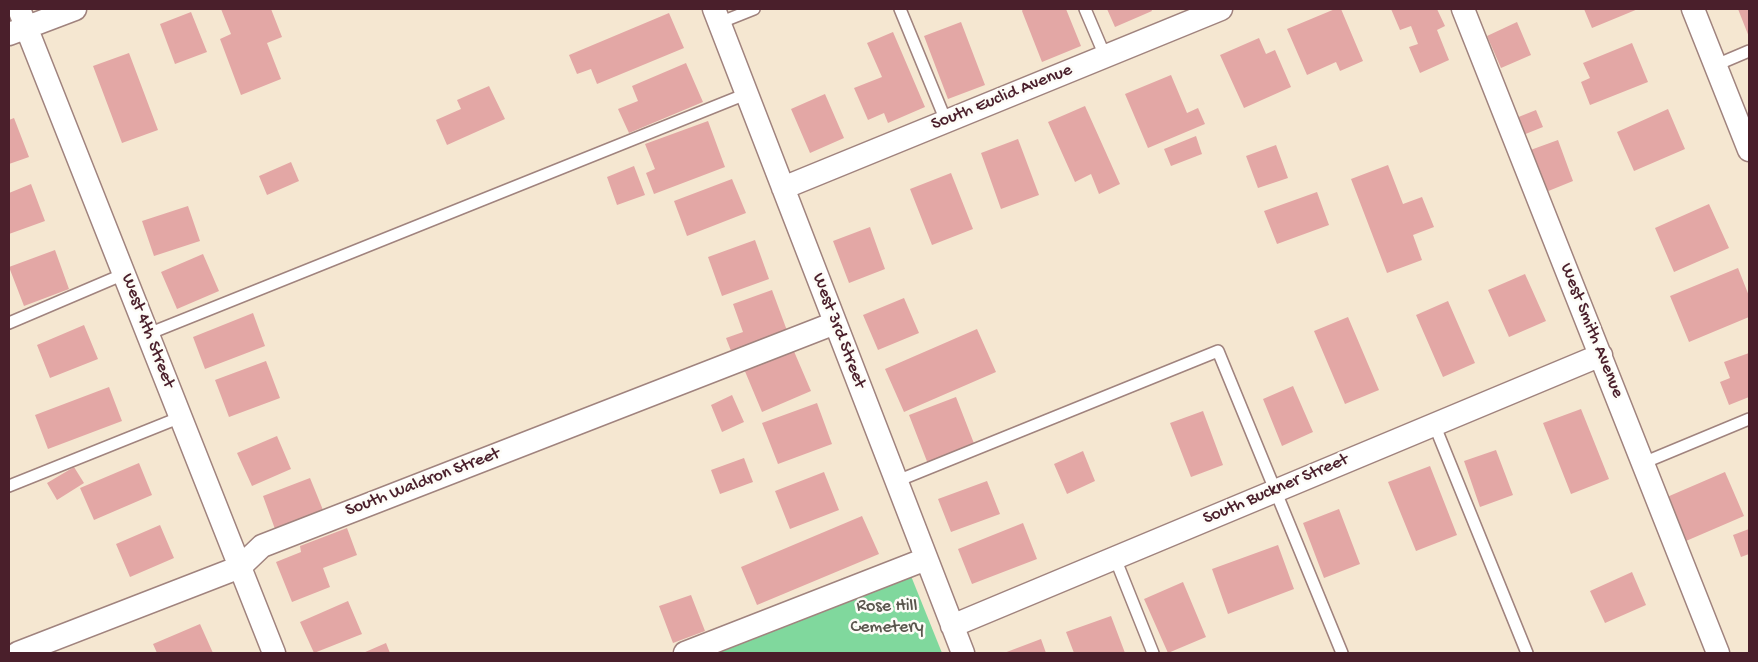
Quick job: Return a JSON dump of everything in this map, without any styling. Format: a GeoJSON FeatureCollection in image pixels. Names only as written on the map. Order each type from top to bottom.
{"type":"FeatureCollection","features":[{"type":"Feature","properties":{"kind":"street"},"geometry":{"type":"LineString","coordinates":[[18,23],[75,9]]}},
{"type":"Feature","properties":{"kind":"street","name":"South Euclid Avenue"},"geometry":{"type":"LineString","coordinates":[[783,188],[1222,9]]}},
{"type":"Feature","properties":{"kind":"street","name":"West Smith Avenue"},"geometry":{"type":"LineString","coordinates":[[1463,9],[1718,653]]}},
{"type":"Feature","properties":{"kind":"street"},"geometry":{"type":"LineString","coordinates":[[1693,9],[1749,150]]}},
{"type":"Feature","properties":{"kind":"street","name":"West 3rd Street"},"geometry":{"type":"LineString","coordinates":[[716,16],[963,653]]}},
{"type":"Feature","properties":{"kind":"street","name":"West 4th Street"},"geometry":{"type":"LineString","coordinates":[[18,23],[124,274],[274,653]]}},
{"type":"Feature","properties":{"kind":"street","name":"South Waldron Street"},"geometry":{"type":"LineString","coordinates":[[18,653],[240,567],[262,546],[835,323]]}},
{"type":"Feature","properties":{"kind":"street","name":"South Buckner Street"},"geometry":{"type":"LineString","coordinates":[[952,626],[1600,355]]}},
{"type":"Feature","properties":{"kind":"street"},"geometry":{"type":"LineString","coordinates":[[684,653],[926,559]]}},
{"type":"Feature","properties":{"kind":"lane"},"geometry":{"type":"LineString","coordinates":[[716,16],[754,9]]}},
{"type":"Feature","properties":{"kind":"lane"},"geometry":{"type":"LineString","coordinates":[[900,9],[946,121]]}},
{"type":"Feature","properties":{"kind":"lane"},"geometry":{"type":"LineString","coordinates":[[1085,9],[1105,56]]}},
{"type":"Feature","properties":{"kind":"lane"},"geometry":{"type":"LineString","coordinates":[[1716,65],[1749,51]]}},
{"type":"Feature","properties":{"kind":"lane"},"geometry":{"type":"LineString","coordinates":[[148,334],[746,94]]}},
{"type":"Feature","properties":{"kind":"lane"},"geometry":{"type":"LineString","coordinates":[[9,323],[124,274]]}},
{"type":"Feature","properties":{"kind":"lane"},"geometry":{"type":"LineString","coordinates":[[897,481],[1218,350],[1342,653]]}},
{"type":"Feature","properties":{"kind":"lane"},"geometry":{"type":"LineString","coordinates":[[9,486],[181,417]]}},
{"type":"Feature","properties":{"kind":"lane"},"geometry":{"type":"LineString","coordinates":[[1643,463],[1749,419]]}},
{"type":"Feature","properties":{"kind":"lane"},"geometry":{"type":"LineString","coordinates":[[1434,424],[1526,653]]}},
{"type":"Feature","properties":{"kind":"lane"},"geometry":{"type":"LineString","coordinates":[[1115,558],[1153,653]]}},
{"type":"Feature","properties":{"kind":"green space","name":"Rose Hill Cemetery"},"geometry":{"type":"Polygon","coordinates":[[[909,571],[942,653],[699,653],[909,571]]]}},
{"type":"Feature","properties":{"kind":"building"},"geometry":{"type":"Polygon","coordinates":[[[221,9],[271,9],[282,37],[267,43],[281,79],[241,95],[220,39],[231,34],[221,9]]]}},
{"type":"Feature","properties":{"kind":"building"},"geometry":{"type":"Polygon","coordinates":[[[1023,9],[1066,9],[1081,46],[1042,62],[1022,11],[1023,9]]]}},
{"type":"Feature","properties":{"kind":"building"},"geometry":{"type":"Polygon","coordinates":[[[1107,9],[1151,9],[1152,11],[1115,27],[1107,9]]]}},
{"type":"Feature","properties":{"kind":"building"},"geometry":{"type":"Polygon","coordinates":[[[1335,9],[1341,9],[1363,61],[1340,71],[1336,62],[1307,75],[1287,29],[1335,9]]]}},
{"type":"Feature","properties":{"kind":"building"},"geometry":{"type":"Polygon","coordinates":[[[1391,9],[1437,9],[1445,26],[1437,30],[1449,60],[1420,73],[1409,47],[1418,44],[1411,26],[1400,30],[1391,9]]]}},
{"type":"Feature","properties":{"kind":"building"},"geometry":{"type":"Polygon","coordinates":[[[1584,9],[1638,9],[1592,28],[1584,9]]]}},
{"type":"Feature","properties":{"kind":"building"},"geometry":{"type":"Polygon","coordinates":[[[1738,9],[1749,9],[1749,37],[1738,9]]]}},
{"type":"Feature","properties":{"kind":"building"},"geometry":{"type":"Polygon","coordinates":[[[191,12],[207,52],[175,64],[160,24],[191,12]]]}},
{"type":"Feature","properties":{"kind":"building"},"geometry":{"type":"Polygon","coordinates":[[[669,13],[684,48],[597,84],[591,69],[577,74],[569,55],[669,13]]]}},
{"type":"Feature","properties":{"kind":"building"},"geometry":{"type":"Polygon","coordinates":[[[961,22],[985,85],[948,99],[924,36],[961,22]]]}},
{"type":"Feature","properties":{"kind":"building"},"geometry":{"type":"Polygon","coordinates":[[[1517,22],[1531,55],[1501,68],[1487,36],[1517,22]]]}},
{"type":"Feature","properties":{"kind":"building"},"geometry":{"type":"Polygon","coordinates":[[[893,32],[925,107],[888,123],[884,113],[868,120],[854,88],[882,77],[867,43],[893,32]]]}},
{"type":"Feature","properties":{"kind":"building"},"geometry":{"type":"Polygon","coordinates":[[[1259,38],[1266,54],[1275,50],[1291,87],[1244,108],[1220,55],[1259,38]]]}},
{"type":"Feature","properties":{"kind":"building"},"geometry":{"type":"Polygon","coordinates":[[[1632,43],[1648,82],[1590,105],[1581,82],[1590,78],[1583,63],[1632,43]]]}},
{"type":"Feature","properties":{"kind":"building"},"geometry":{"type":"Polygon","coordinates":[[[129,53],[158,130],[122,143],[93,66],[129,53]]]}},
{"type":"Feature","properties":{"kind":"building"},"geometry":{"type":"Polygon","coordinates":[[[686,63],[703,102],[629,133],[618,109],[638,101],[632,86],[686,63]]]}},
{"type":"Feature","properties":{"kind":"building"},"geometry":{"type":"Polygon","coordinates":[[[1171,75],[1187,113],[1198,108],[1205,124],[1148,148],[1125,94],[1171,75]]]}},
{"type":"Feature","properties":{"kind":"building"},"geometry":{"type":"Polygon","coordinates":[[[489,86],[505,119],[447,145],[436,120],[461,109],[457,100],[489,86]]]}},
{"type":"Feature","properties":{"kind":"building"},"geometry":{"type":"Polygon","coordinates":[[[825,94],[844,138],[810,153],[791,109],[825,94]]]}},
{"type":"Feature","properties":{"kind":"building"},"geometry":{"type":"Polygon","coordinates":[[[1085,106],[1120,184],[1099,194],[1091,174],[1075,182],[1048,122],[1085,106]]]}},
{"type":"Feature","properties":{"kind":"building"},"geometry":{"type":"Polygon","coordinates":[[[1668,109],[1685,149],[1634,171],[1617,132],[1668,109]]]}},
{"type":"Feature","properties":{"kind":"building"},"geometry":{"type":"Polygon","coordinates":[[[1536,110],[1543,127],[1523,135],[1516,118],[1536,110]]]}},
{"type":"Feature","properties":{"kind":"building"},"geometry":{"type":"Polygon","coordinates":[[[14,118],[29,157],[9,164],[9,120],[14,118]]]}},
{"type":"Feature","properties":{"kind":"building"},"geometry":{"type":"Polygon","coordinates":[[[708,121],[725,167],[654,194],[646,173],[655,169],[645,144],[708,121]]]}},
{"type":"Feature","properties":{"kind":"building"},"geometry":{"type":"Polygon","coordinates":[[[1196,136],[1202,154],[1171,166],[1164,149],[1196,136]]]}},
{"type":"Feature","properties":{"kind":"building"},"geometry":{"type":"Polygon","coordinates":[[[1018,139],[1039,195],[1001,209],[981,153],[1018,139]]]}},
{"type":"Feature","properties":{"kind":"building"},"geometry":{"type":"Polygon","coordinates":[[[1558,140],[1573,181],[1541,194],[1525,152],[1558,140]]]}},
{"type":"Feature","properties":{"kind":"building"},"geometry":{"type":"Polygon","coordinates":[[[1276,145],[1288,178],[1258,188],[1246,156],[1276,145]]]}},
{"type":"Feature","properties":{"kind":"building"},"geometry":{"type":"Polygon","coordinates":[[[291,162],[299,181],[267,195],[259,176],[291,162]]]}},
{"type":"Feature","properties":{"kind":"building"},"geometry":{"type":"Polygon","coordinates":[[[1388,165],[1403,204],[1422,197],[1434,227],[1413,235],[1422,260],[1387,273],[1351,179],[1388,165]]]}},
{"type":"Feature","properties":{"kind":"building"},"geometry":{"type":"Polygon","coordinates":[[[634,166],[645,195],[617,205],[607,177],[634,166]]]}},
{"type":"Feature","properties":{"kind":"building"},"geometry":{"type":"Polygon","coordinates":[[[951,173],[973,229],[932,245],[910,189],[951,173]]]}},
{"type":"Feature","properties":{"kind":"building"},"geometry":{"type":"Polygon","coordinates":[[[732,179],[746,213],[687,236],[674,201],[732,179]]]}},
{"type":"Feature","properties":{"kind":"building"},"geometry":{"type":"Polygon","coordinates":[[[31,184],[45,221],[9,234],[9,193],[31,184]]]}},
{"type":"Feature","properties":{"kind":"building"},"geometry":{"type":"Polygon","coordinates":[[[1317,192],[1329,225],[1277,244],[1264,211],[1317,192]]]}},
{"type":"Feature","properties":{"kind":"building"},"geometry":{"type":"Polygon","coordinates":[[[1709,204],[1729,248],[1674,272],[1655,228],[1709,204]]]}},
{"type":"Feature","properties":{"kind":"building"},"geometry":{"type":"Polygon","coordinates":[[[188,206],[200,241],[154,256],[142,221],[188,206]]]}},
{"type":"Feature","properties":{"kind":"building"},"geometry":{"type":"Polygon","coordinates":[[[870,227],[885,269],[849,283],[833,241],[870,227]]]}},
{"type":"Feature","properties":{"kind":"building"},"geometry":{"type":"Polygon","coordinates":[[[755,240],[769,279],[722,296],[708,257],[755,240]]]}},
{"type":"Feature","properties":{"kind":"building"},"geometry":{"type":"Polygon","coordinates":[[[55,250],[69,289],[24,306],[9,267],[55,250]]]}},
{"type":"Feature","properties":{"kind":"building"},"geometry":{"type":"Polygon","coordinates":[[[203,254],[219,291],[177,309],[161,272],[203,254]]]}},
{"type":"Feature","properties":{"kind":"building"},"geometry":{"type":"Polygon","coordinates":[[[1738,268],[1749,296],[1749,317],[1689,342],[1670,296],[1738,268]]]}},
{"type":"Feature","properties":{"kind":"building"},"geometry":{"type":"Polygon","coordinates":[[[1525,274],[1546,321],[1509,337],[1488,290],[1525,274]]]}},
{"type":"Feature","properties":{"kind":"building"},"geometry":{"type":"Polygon","coordinates":[[[772,290],[789,336],[733,356],[726,338],[743,332],[733,304],[772,290]]]}},
{"type":"Feature","properties":{"kind":"building"},"geometry":{"type":"Polygon","coordinates":[[[904,298],[919,333],[878,350],[863,315],[904,298]]]}},
{"type":"Feature","properties":{"kind":"building"},"geometry":{"type":"Polygon","coordinates":[[[1448,301],[1475,363],[1443,377],[1416,315],[1448,301]]]}},
{"type":"Feature","properties":{"kind":"building"},"geometry":{"type":"Polygon","coordinates":[[[253,313],[265,346],[205,369],[193,337],[253,313]]]}},
{"type":"Feature","properties":{"kind":"building"},"geometry":{"type":"Polygon","coordinates":[[[1348,317],[1379,390],[1345,404],[1314,331],[1348,317]]]}},
{"type":"Feature","properties":{"kind":"building"},"geometry":{"type":"Polygon","coordinates":[[[84,325],[98,359],[50,378],[37,345],[84,325]]]}},
{"type":"Feature","properties":{"kind":"building"},"geometry":{"type":"Polygon","coordinates":[[[977,329],[996,372],[904,412],[885,369],[977,329]]]}},
{"type":"Feature","properties":{"kind":"building"},"geometry":{"type":"Polygon","coordinates":[[[793,349],[811,391],[762,412],[744,369],[793,349]]]}},
{"type":"Feature","properties":{"kind":"building"},"geometry":{"type":"Polygon","coordinates":[[[1749,353],[1749,397],[1729,405],[1720,382],[1730,378],[1724,362],[1749,353]]]}},
{"type":"Feature","properties":{"kind":"building"},"geometry":{"type":"Polygon","coordinates":[[[266,361],[280,398],[229,417],[215,380],[266,361]]]}},
{"type":"Feature","properties":{"kind":"building"},"geometry":{"type":"Polygon","coordinates":[[[1293,386],[1313,432],[1282,446],[1263,399],[1293,386]]]}},
{"type":"Feature","properties":{"kind":"building"},"geometry":{"type":"Polygon","coordinates":[[[109,387],[122,421],[48,449],[35,415],[109,387]]]}},
{"type":"Feature","properties":{"kind":"building"},"geometry":{"type":"Polygon","coordinates":[[[732,395],[744,422],[722,432],[711,405],[732,395]]]}},
{"type":"Feature","properties":{"kind":"building"},"geometry":{"type":"Polygon","coordinates":[[[956,397],[975,446],[928,464],[909,415],[956,397]]]}},
{"type":"Feature","properties":{"kind":"building"},"geometry":{"type":"Polygon","coordinates":[[[817,403],[832,444],[778,464],[762,423],[817,403]]]}},
{"type":"Feature","properties":{"kind":"building"},"geometry":{"type":"Polygon","coordinates":[[[1581,409],[1609,479],[1571,494],[1543,423],[1581,409]]]}},
{"type":"Feature","properties":{"kind":"building"},"geometry":{"type":"Polygon","coordinates":[[[1203,411],[1223,465],[1191,477],[1170,423],[1203,411]]]}},
{"type":"Feature","properties":{"kind":"building"},"geometry":{"type":"Polygon","coordinates":[[[277,436],[291,469],[252,486],[237,453],[277,436]]]}},
{"type":"Feature","properties":{"kind":"building"},"geometry":{"type":"Polygon","coordinates":[[[1496,450],[1513,495],[1480,507],[1464,461],[1496,450]]]}},
{"type":"Feature","properties":{"kind":"building"},"geometry":{"type":"Polygon","coordinates":[[[1083,451],[1095,481],[1067,494],[1054,464],[1083,451]]]}},
{"type":"Feature","properties":{"kind":"building"},"geometry":{"type":"Polygon","coordinates":[[[744,458],[753,482],[720,494],[711,470],[744,458]]]}},
{"type":"Feature","properties":{"kind":"building"},"geometry":{"type":"Polygon","coordinates":[[[139,463],[152,495],[94,520],[80,488],[139,463]]]}},
{"type":"Feature","properties":{"kind":"building"},"geometry":{"type":"Polygon","coordinates":[[[1430,466],[1457,535],[1416,551],[1388,482],[1430,466]]]}},
{"type":"Feature","properties":{"kind":"building"},"geometry":{"type":"Polygon","coordinates":[[[74,467],[84,483],[57,500],[47,483],[74,467]]]}},
{"type":"Feature","properties":{"kind":"building"},"geometry":{"type":"Polygon","coordinates":[[[824,472],[839,510],[790,529],[775,491],[824,472]]]}},
{"type":"Feature","properties":{"kind":"building"},"geometry":{"type":"Polygon","coordinates":[[[1725,472],[1744,516],[1686,541],[1667,497],[1725,472]]]}},
{"type":"Feature","properties":{"kind":"building"},"geometry":{"type":"Polygon","coordinates":[[[310,478],[323,510],[275,529],[263,496],[310,478]]]}},
{"type":"Feature","properties":{"kind":"building"},"geometry":{"type":"Polygon","coordinates":[[[987,481],[1000,514],[951,532],[938,499],[987,481]]]}},
{"type":"Feature","properties":{"kind":"building"},"geometry":{"type":"Polygon","coordinates":[[[1339,509],[1360,564],[1324,578],[1303,523],[1339,509]]]}},
{"type":"Feature","properties":{"kind":"building"},"geometry":{"type":"Polygon","coordinates":[[[862,516],[879,554],[757,605],[741,567],[862,516]]]}},
{"type":"Feature","properties":{"kind":"building"},"geometry":{"type":"Polygon","coordinates":[[[1023,523],[1037,559],[972,584],[958,549],[1023,523]]]}},
{"type":"Feature","properties":{"kind":"building"},"geometry":{"type":"Polygon","coordinates":[[[160,525],[174,558],[130,577],[116,544],[160,525]]]}},
{"type":"Feature","properties":{"kind":"building"},"geometry":{"type":"Polygon","coordinates":[[[347,528],[357,555],[323,568],[330,587],[292,602],[276,562],[301,552],[300,546],[347,528]]]}},
{"type":"Feature","properties":{"kind":"building"},"geometry":{"type":"Polygon","coordinates":[[[1749,529],[1749,554],[1741,557],[1733,535],[1749,529]]]}},
{"type":"Feature","properties":{"kind":"building"},"geometry":{"type":"Polygon","coordinates":[[[1278,545],[1294,589],[1228,614],[1212,569],[1278,545]]]}},
{"type":"Feature","properties":{"kind":"building"},"geometry":{"type":"Polygon","coordinates":[[[1632,572],[1646,605],[1605,623],[1590,591],[1632,572]]]}},
{"type":"Feature","properties":{"kind":"building"},"geometry":{"type":"Polygon","coordinates":[[[1183,582],[1206,637],[1168,653],[1144,599],[1183,582]]]}},
{"type":"Feature","properties":{"kind":"building"},"geometry":{"type":"Polygon","coordinates":[[[691,595],[705,631],[673,643],[659,606],[691,595]]]}},
{"type":"Feature","properties":{"kind":"building"},"geometry":{"type":"Polygon","coordinates":[[[348,601],[362,634],[314,653],[300,622],[348,601]]]}},
{"type":"Feature","properties":{"kind":"building"},"geometry":{"type":"Polygon","coordinates":[[[1111,616],[1125,653],[1074,653],[1066,632],[1111,616]]]}},
{"type":"Feature","properties":{"kind":"building"},"geometry":{"type":"Polygon","coordinates":[[[200,624],[213,653],[157,653],[153,644],[200,624]]]}},
{"type":"Feature","properties":{"kind":"building"},"geometry":{"type":"Polygon","coordinates":[[[1041,639],[1046,653],[1004,653],[1041,639]]]}},
{"type":"Feature","properties":{"kind":"building"},"geometry":{"type":"Polygon","coordinates":[[[386,643],[390,653],[363,653],[386,643]]]}}]}
